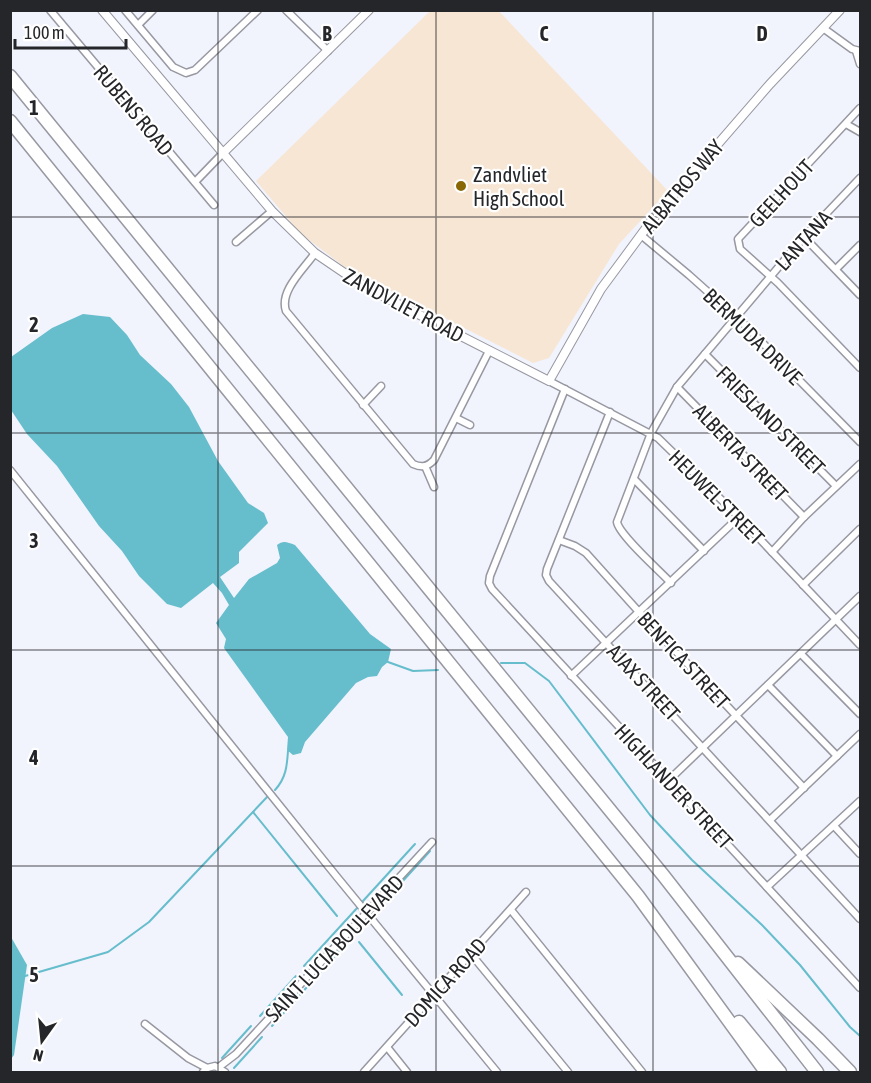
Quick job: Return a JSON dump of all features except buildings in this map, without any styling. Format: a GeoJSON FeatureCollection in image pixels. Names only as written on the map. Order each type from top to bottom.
{"type":"FeatureCollection","features":[{"type":"Feature","properties":{"kind":"highway"},"geometry":{"type":"LineString","coordinates":[[10,76],[663,875],[817,1072]]}},
{"type":"Feature","properties":{"kind":"highway"},"geometry":{"type":"LineString","coordinates":[[10,121],[638,896],[766,1072]]}},
{"type":"Feature","properties":{"kind":"highway"},"geometry":{"type":"LineString","coordinates":[[652,918],[780,1072]]}},
{"type":"Feature","properties":{"kind":"highway"},"geometry":{"type":"LineString","coordinates":[[705,931],[850,1072]]}},
{"type":"Feature","properties":{"kind":"street","name":"RUBENS ROAD"},"geometry":{"type":"LineString","coordinates":[[50,10],[214,205]]}},
{"type":"Feature","properties":{"kind":"street"},"geometry":{"type":"LineString","coordinates":[[125,10],[173,67],[186,74],[195,70],[258,10]]}},
{"type":"Feature","properties":{"kind":"street"},"geometry":{"type":"LineString","coordinates":[[138,25],[153,10]]}},
{"type":"Feature","properties":{"kind":"street"},"geometry":{"type":"LineString","coordinates":[[286,10],[328,51]]}},
{"type":"Feature","properties":{"kind":"street"},"geometry":{"type":"LineString","coordinates":[[195,182],[369,10]]}},
{"type":"Feature","properties":{"kind":"street","name":"ALBATROS WAY"},"geometry":{"type":"LineString","coordinates":[[549,381],[597,296],[640,235],[765,90],[840,10]]}},
{"type":"Feature","properties":{"kind":"street","name":"ZANDVLIET ROAD"},"geometry":{"type":"LineString","coordinates":[[103,11],[272,211],[315,253],[365,287],[549,381]]}},
{"type":"Feature","properties":{"kind":"street"},"geometry":{"type":"LineString","coordinates":[[823,28],[858,51],[861,64]]}},
{"type":"Feature","properties":{"kind":"street","name":"GEELHOUT"},"geometry":{"type":"LineString","coordinates":[[771,276],[740,249],[738,239],[861,108]]}},
{"type":"Feature","properties":{"kind":"street"},"geometry":{"type":"LineString","coordinates":[[846,124],[861,132]]}},
{"type":"Feature","properties":{"kind":"street","name":"LANTANA"},"geometry":{"type":"LineString","coordinates":[[671,583],[618,527],[617,522],[651,433],[677,387],[804,237],[861,178]]}},
{"type":"Feature","properties":{"kind":"street"},"geometry":{"type":"LineString","coordinates":[[236,242],[272,211]]}},
{"type":"Feature","properties":{"kind":"street","name":"BERMUDA DRIVE"},"geometry":{"type":"LineString","coordinates":[[640,235],[737,317],[861,442]]}},
{"type":"Feature","properties":{"kind":"street"},"geometry":{"type":"LineString","coordinates":[[804,237],[861,295]]}},
{"type":"Feature","properties":{"kind":"street"},"geometry":{"type":"LineString","coordinates":[[836,269],[861,245]]}},
{"type":"Feature","properties":{"kind":"street"},"geometry":{"type":"LineString","coordinates":[[315,253],[288,290],[283,303],[286,311],[413,464],[425,466],[434,460],[489,351]]}},
{"type":"Feature","properties":{"kind":"street"},"geometry":{"type":"LineString","coordinates":[[771,276],[861,368]]}},
{"type":"Feature","properties":{"kind":"street","name":"FRIESLAND STREET"},"geometry":{"type":"LineString","coordinates":[[705,354],[836,486]]}},
{"type":"Feature","properties":{"kind":"street","name":"HEUWEL STREET"},"geometry":{"type":"LineString","coordinates":[[549,381],[651,433],[695,472],[861,645]]}},
{"type":"Feature","properties":{"kind":"street"},"geometry":{"type":"LineString","coordinates":[[363,405],[381,386]]}},
{"type":"Feature","properties":{"kind":"street","name":"ALBERTA STREET"},"geometry":{"type":"LineString","coordinates":[[677,387],[804,517]]}},
{"type":"Feature","properties":{"kind":"street","name":"HIGHLANDER STREET"},"geometry":{"type":"LineString","coordinates":[[565,389],[489,583],[492,589],[767,887],[859,983]]}},
{"type":"Feature","properties":{"kind":"street","name":"AJAX STREET"},"geometry":{"type":"LineString","coordinates":[[610,412],[546,575],[549,581],[861,919]]}},
{"type":"Feature","properties":{"kind":"street"},"geometry":{"type":"LineString","coordinates":[[456,418],[470,425]]}},
{"type":"Feature","properties":{"kind":"street"},"geometry":{"type":"LineString","coordinates":[[772,552],[804,517],[861,464]]}},
{"type":"Feature","properties":{"kind":"street"},"geometry":{"type":"LineString","coordinates":[[425,466],[434,488]]}},
{"type":"Feature","properties":{"kind":"street"},"geometry":{"type":"LineString","coordinates":[[10,470],[497,1072]]}},
{"type":"Feature","properties":{"kind":"street"},"geometry":{"type":"LineString","coordinates":[[634,479],[704,551]]}},
{"type":"Feature","properties":{"kind":"street"},"geometry":{"type":"LineString","coordinates":[[572,676],[739,518]]}},
{"type":"Feature","properties":{"kind":"street"},"geometry":{"type":"LineString","coordinates":[[803,585],[861,530]]}},
{"type":"Feature","properties":{"kind":"street","name":"BENFICA STREET"},"geometry":{"type":"LineString","coordinates":[[559,540],[586,553],[804,788]]}},
{"type":"Feature","properties":{"kind":"street"},"geometry":{"type":"LineString","coordinates":[[669,780],[861,596]]}},
{"type":"Feature","properties":{"kind":"street"},"geometry":{"type":"LineString","coordinates":[[801,654],[861,714]]}},
{"type":"Feature","properties":{"kind":"street"},"geometry":{"type":"LineString","coordinates":[[768,685],[837,756]]}},
{"type":"Feature","properties":{"kind":"street"},"geometry":{"type":"LineString","coordinates":[[770,820],[861,734]]}},
{"type":"Feature","properties":{"kind":"street"},"geometry":{"type":"LineString","coordinates":[[767,887],[861,801]]}},
{"type":"Feature","properties":{"kind":"street"},"geometry":{"type":"LineString","coordinates":[[835,826],[861,854]]}},
{"type":"Feature","properties":{"kind":"street","name":"SAINT LUCIA BOULEVARD"},"geometry":{"type":"LineString","coordinates":[[219,1067],[236,1054],[432,842]]}},
{"type":"Feature","properties":{"kind":"street","name":"DOMICA ROAD"},"geometry":{"type":"LineString","coordinates":[[364,1072],[526,892]]}},
{"type":"Feature","properties":{"kind":"street"},"geometry":{"type":"LineString","coordinates":[[511,909],[642,1072]]}},
{"type":"Feature","properties":{"kind":"street"},"geometry":{"type":"LineString","coordinates":[[471,954],[568,1072]]}},
{"type":"Feature","properties":{"kind":"street"},"geometry":{"type":"LineString","coordinates":[[146,1024],[203,1071],[219,1067],[226,1072]]}},
{"type":"Feature","properties":{"kind":"street"},"geometry":{"type":"LineString","coordinates":[[387,1047],[407,1072]]}},
{"type":"Feature","properties":{"kind":"street","name":"SAINT LUCIA BOULEVARD"},"geometry":{"type":"LineString","coordinates":[[226,1072],[236,1054]]}},
{"type":"Feature","properties":{"kind":"shaded area","name":"Zandvliet High School"},"geometry":{"type":"Polygon","coordinates":[[[498,10],[668,191],[619,244],[549,358],[533,363],[346,268],[300,233],[256,181],[430,11],[498,10]]]}},
{"type":"Feature","properties":{"kind":"water"},"geometry":{"type":"Polygon","coordinates":[[[83,314],[110,317],[127,335],[140,355],[171,384],[189,407],[218,461],[248,503],[264,513],[268,523],[239,552],[239,563],[220,577],[234,598],[249,579],[277,563],[280,558],[277,545],[279,543],[290,543],[295,545],[370,634],[391,649],[388,662],[377,676],[368,677],[356,683],[305,742],[301,753],[293,755],[287,750],[288,737],[224,648],[226,639],[216,623],[229,605],[222,593],[213,583],[181,608],[167,604],[139,576],[122,551],[99,526],[57,466],[27,434],[11,410],[11,357],[52,328],[83,314]]]}},
{"type":"Feature","properties":{"kind":"water"},"geometry":{"type":"Polygon","coordinates":[[[11,937],[27,965],[14,1055],[11,1059],[11,937]]]}},
{"type":"Feature","properties":{"kind":"waterway"},"geometry":{"type":"LineString","coordinates":[[388,662],[413,671],[438,670]]}},
{"type":"Feature","properties":{"kind":"waterway"},"geometry":{"type":"LineString","coordinates":[[501,663],[525,663],[549,681],[650,815],[692,860],[762,925],[800,965],[850,1027],[860,1036]]}},
{"type":"Feature","properties":{"kind":"waterway"},"geometry":{"type":"LineString","coordinates":[[275,790],[284,776],[288,751]]}},
{"type":"Feature","properties":{"kind":"waterway"},"geometry":{"type":"LineString","coordinates":[[25,976],[108,952],[149,922],[268,796]]}},
{"type":"Feature","properties":{"kind":"waterway"},"geometry":{"type":"LineString","coordinates":[[253,812],[337,916]]}},
{"type":"Feature","properties":{"kind":"waterway"},"geometry":{"type":"LineString","coordinates":[[363,901],[415,844]]}},
{"type":"Feature","properties":{"kind":"waterway"},"geometry":{"type":"LineString","coordinates":[[373,914],[430,851]]}},
{"type":"Feature","properties":{"kind":"waterway"},"geometry":{"type":"LineString","coordinates":[[304,966],[358,907]]}},
{"type":"Feature","properties":{"kind":"waterway"},"geometry":{"type":"LineString","coordinates":[[316,977],[368,919]]}},
{"type":"Feature","properties":{"kind":"waterway"},"geometry":{"type":"LineString","coordinates":[[359,942],[402,995]]}},
{"type":"Feature","properties":{"kind":"waterway"},"geometry":{"type":"LineString","coordinates":[[260,1016],[296,976]]}},
{"type":"Feature","properties":{"kind":"waterway"},"geometry":{"type":"LineString","coordinates":[[272,1026],[307,987]]}},
{"type":"Feature","properties":{"kind":"waterway"},"geometry":{"type":"LineString","coordinates":[[222,1058],[251,1026]]}},
{"type":"Feature","properties":{"kind":"waterway"},"geometry":{"type":"LineString","coordinates":[[234,1068],[262,1037]]}},
{"type":"Feature","properties":{"kind":"place","name":"Zandvliet High School"},"geometry":{"type":"Point","coordinates":[461,186]}}]}
